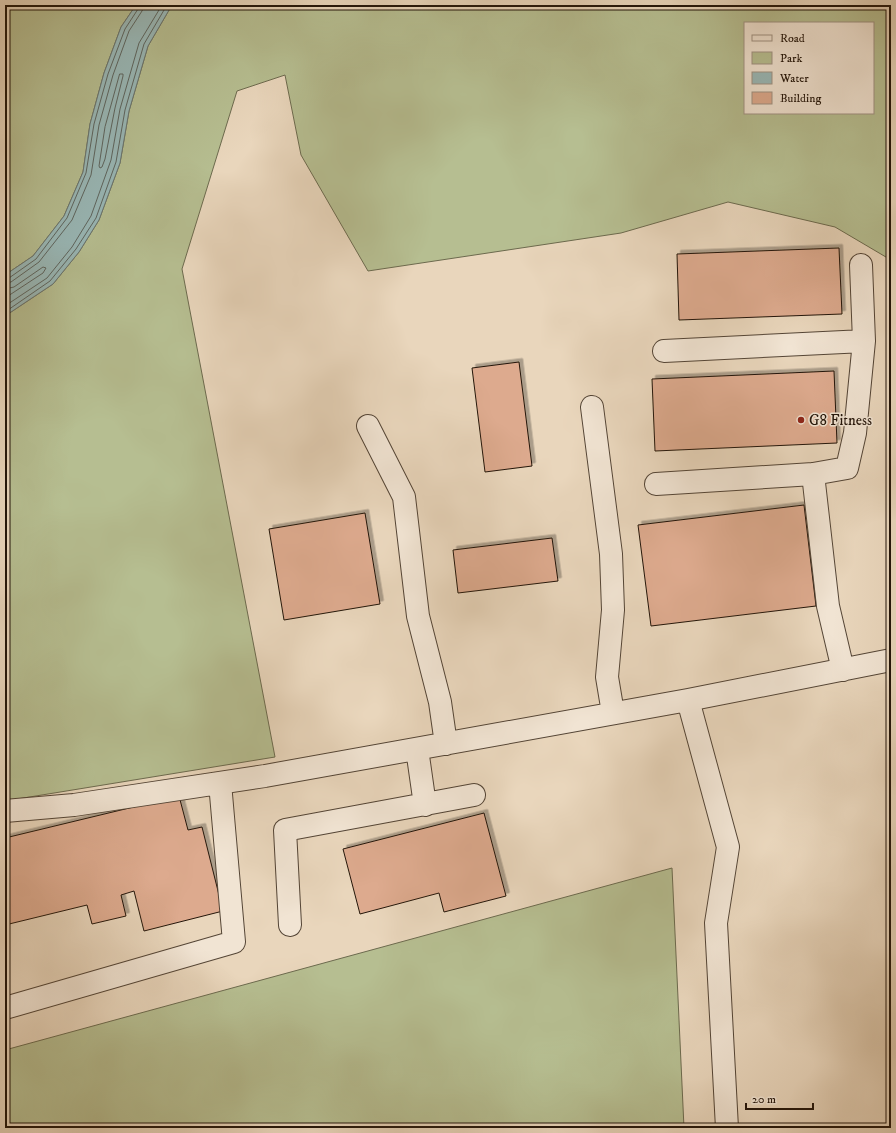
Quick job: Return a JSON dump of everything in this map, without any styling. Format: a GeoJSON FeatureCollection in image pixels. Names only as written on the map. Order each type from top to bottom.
{"type":"FeatureCollection","features":[{"type":"Feature","properties":{"kind":"lane"},"geometry":{"type":"LineString","coordinates":[[656,484],[813,474],[847,468],[855,433],[864,342],[861,265]]}},
{"type":"Feature","properties":{"kind":"lane"},"geometry":{"type":"LineString","coordinates":[[664,351],[864,342]]}},
{"type":"Feature","properties":{"kind":"lane"},"geometry":{"type":"LineString","coordinates":[[592,407],[611,554],[613,610],[607,677],[613,713]]}},
{"type":"Feature","properties":{"kind":"lane"},"geometry":{"type":"LineString","coordinates":[[368,426],[404,497],[418,616],[440,702],[446,744]]}},
{"type":"Feature","properties":{"kind":"lane"},"geometry":{"type":"LineString","coordinates":[[813,474],[828,606],[843,670]]}},
{"type":"Feature","properties":{"kind":"lane"},"geometry":{"type":"LineString","coordinates":[[5,811],[74,806],[220,783],[688,700],[891,660]]}},
{"type":"Feature","properties":{"kind":"lane"},"geometry":{"type":"LineString","coordinates":[[688,700],[728,847],[716,923],[727,1128]]}},
{"type":"Feature","properties":{"kind":"lane"},"geometry":{"type":"LineString","coordinates":[[417,749],[425,805]]}},
{"type":"Feature","properties":{"kind":"lane"},"geometry":{"type":"LineString","coordinates":[[5,1008],[234,942],[220,783]]}},
{"type":"Feature","properties":{"kind":"lane"},"geometry":{"type":"LineString","coordinates":[[290,926],[285,830],[474,795]]}},
{"type":"Feature","properties":{"kind":"green space"},"geometry":{"type":"Polygon","coordinates":[[[5,5],[136,5],[121,27],[104,73],[90,124],[83,172],[64,216],[33,256],[5,275],[5,5]]]}},
{"type":"Feature","properties":{"kind":"green space"},"geometry":{"type":"Polygon","coordinates":[[[172,5],[891,5],[891,260],[835,227],[728,202],[621,233],[368,271],[301,155],[285,75],[237,91],[182,269],[275,757],[5,801],[5,316],[53,284],[79,252],[99,220],[120,163],[129,111],[148,46],[172,5]]]}},
{"type":"Feature","properties":{"kind":"green space"},"geometry":{"type":"Polygon","coordinates":[[[672,868],[684,1128],[5,1128],[5,1050],[672,868]]]}},
{"type":"Feature","properties":{"kind":"water"},"geometry":{"type":"Polygon","coordinates":[[[136,5],[172,5],[148,46],[129,111],[120,163],[99,220],[79,252],[53,284],[5,316],[5,275],[33,256],[64,216],[83,172],[90,124],[104,73],[121,27],[136,5]]]}},
{"type":"Feature","properties":{"kind":"building"},"geometry":{"type":"Polygon","coordinates":[[[839,248],[842,314],[679,320],[677,254],[839,248]]]}},
{"type":"Feature","properties":{"kind":"building"},"geometry":{"type":"Polygon","coordinates":[[[519,362],[532,466],[485,472],[472,368],[519,362]]]}},
{"type":"Feature","properties":{"kind":"building"},"geometry":{"type":"Polygon","coordinates":[[[834,371],[837,443],[655,451],[652,379],[834,371]]]}},
{"type":"Feature","properties":{"kind":"building"},"geometry":{"type":"Polygon","coordinates":[[[804,505],[816,606],[651,626],[638,525],[804,505]]]}},
{"type":"Feature","properties":{"kind":"building"},"geometry":{"type":"Polygon","coordinates":[[[365,513],[380,604],[284,620],[269,529],[365,513]]]}},
{"type":"Feature","properties":{"kind":"building"},"geometry":{"type":"Polygon","coordinates":[[[552,538],[558,581],[458,593],[453,550],[552,538]]]}},
{"type":"Feature","properties":{"kind":"building"},"geometry":{"type":"Polygon","coordinates":[[[179,796],[188,830],[202,827],[223,911],[144,931],[134,891],[121,895],[126,916],[92,924],[87,905],[5,925],[5,838],[179,796]]]}},
{"type":"Feature","properties":{"kind":"building"},"geometry":{"type":"Polygon","coordinates":[[[484,813],[506,896],[444,912],[439,893],[360,914],[343,849],[484,813]]]}},
{"type":"Feature","properties":{"kind":"place","name":"G8 Fitness"},"geometry":{"type":"Point","coordinates":[801,420]}}]}
